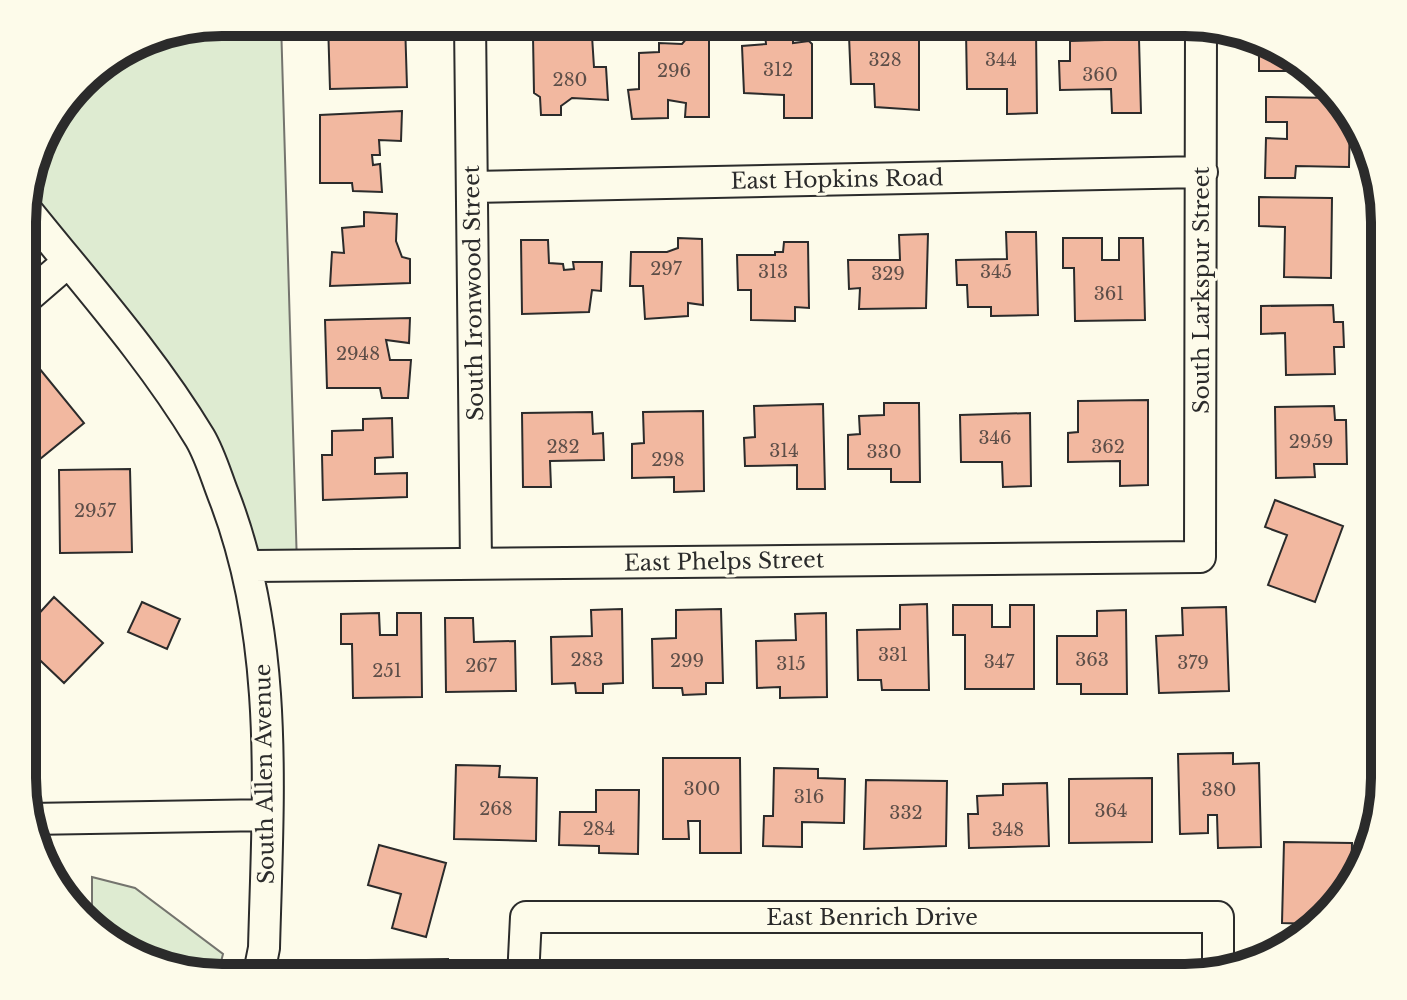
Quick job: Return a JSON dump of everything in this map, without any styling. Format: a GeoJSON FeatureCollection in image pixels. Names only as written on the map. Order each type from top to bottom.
{"type":"FeatureCollection","features":[{"type":"Feature","properties":{"kind":"street","name":"South Ironwood Street"},"geometry":{"type":"LineString","coordinates":[[470,36],[476,564]]}},
{"type":"Feature","properties":{"kind":"street","name":"South Larkspur Street"},"geometry":{"type":"LineString","coordinates":[[1200,557],[1201,37]]}},
{"type":"Feature","properties":{"kind":"street","name":"East Hopkins Road"},"geometry":{"type":"LineString","coordinates":[[472,187],[1202,172]]}},
{"type":"Feature","properties":{"kind":"street","name":"South Allen Avenue"},"geometry":{"type":"LineString","coordinates":[[36,222],[157,374],[202,441],[249,566],[263,655],[267,815],[264,948],[261,964]]}},
{"type":"Feature","properties":{"kind":"street"},"geometry":{"type":"LineString","coordinates":[[36,290],[68,262]]}},
{"type":"Feature","properties":{"kind":"street","name":"East Phelps Street"},"geometry":{"type":"LineString","coordinates":[[249,566],[1200,557]]}},
{"type":"Feature","properties":{"kind":"street"},"geometry":{"type":"LineString","coordinates":[[41,819],[267,815]]}},
{"type":"Feature","properties":{"kind":"street","name":"East Benrich Drive"},"geometry":{"type":"LineString","coordinates":[[524,964],[526,917],[1218,917],[1218,961]]}},
{"type":"Feature","properties":{"kind":"green space"},"geometry":{"type":"Polygon","coordinates":[[[222,36],[281,36],[297,566],[249,566],[228,507],[37,214],[38,197],[50,151],[67,118],[90,90],[118,67],[174,42],[222,36]]]}},
{"type":"Feature","properties":{"kind":"green space"},"geometry":{"type":"Polygon","coordinates":[[[92,877],[135,888],[223,954],[220,964],[174,958],[151,950],[129,939],[92,912],[92,877]]]}},
{"type":"Feature","properties":{"kind":"building"},"geometry":{"type":"Polygon","coordinates":[[[328,36],[405,36],[407,87],[330,89],[328,36]]]}},
{"type":"Feature","properties":{"kind":"building"},"geometry":{"type":"Polygon","coordinates":[[[533,36],[592,36],[594,67],[606,67],[608,100],[572,98],[561,106],[561,115],[541,115],[540,97],[534,93],[533,36]]]}},
{"type":"Feature","properties":{"kind":"building"},"geometry":{"type":"Polygon","coordinates":[[[765,36],[793,36],[793,43],[809,41],[812,44],[812,118],[784,118],[784,95],[744,93],[742,46],[766,44],[765,36]]]}},
{"type":"Feature","properties":{"kind":"building"},"geometry":{"type":"Polygon","coordinates":[[[849,36],[919,36],[919,110],[875,107],[874,84],[851,84],[849,36]]]}},
{"type":"Feature","properties":{"kind":"building"},"geometry":{"type":"Polygon","coordinates":[[[966,36],[1036,36],[1037,113],[1007,114],[1007,89],[967,89],[966,36]]]}},
{"type":"Feature","properties":{"kind":"building"},"geometry":{"type":"Polygon","coordinates":[[[687,38],[709,40],[709,117],[685,117],[686,103],[668,100],[668,118],[632,119],[628,90],[639,89],[639,53],[659,52],[659,43],[682,44],[687,38]]]}},
{"type":"Feature","properties":{"kind":"building"},"geometry":{"type":"Polygon","coordinates":[[[1139,39],[1141,113],[1112,113],[1111,89],[1060,90],[1059,61],[1070,61],[1070,41],[1139,39]]]}},
{"type":"Feature","properties":{"kind":"building"},"geometry":{"type":"Polygon","coordinates":[[[1259,52],[1293,71],[1259,71],[1259,52]]]}},
{"type":"Feature","properties":{"kind":"building"},"geometry":{"type":"Polygon","coordinates":[[[1266,97],[1324,98],[1350,136],[1349,167],[1296,166],[1295,178],[1265,178],[1266,138],[1287,139],[1287,122],[1266,122],[1266,97]]]}},
{"type":"Feature","properties":{"kind":"building"},"geometry":{"type":"Polygon","coordinates":[[[402,111],[401,141],[379,140],[380,155],[372,155],[373,165],[380,164],[382,192],[353,191],[352,183],[320,183],[320,115],[402,111]]]}},
{"type":"Feature","properties":{"kind":"building"},"geometry":{"type":"Polygon","coordinates":[[[1259,197],[1332,198],[1331,278],[1284,277],[1285,227],[1259,226],[1259,197]]]}},
{"type":"Feature","properties":{"kind":"building"},"geometry":{"type":"Polygon","coordinates":[[[364,212],[397,214],[396,241],[402,257],[410,259],[410,283],[330,286],[332,252],[344,253],[342,228],[364,226],[364,212]]]}},
{"type":"Feature","properties":{"kind":"building"},"geometry":{"type":"Polygon","coordinates":[[[1006,232],[1036,232],[1038,315],[991,316],[991,307],[968,307],[967,285],[957,285],[956,260],[1007,259],[1006,232]]]}},
{"type":"Feature","properties":{"kind":"building"},"geometry":{"type":"Polygon","coordinates":[[[928,234],[926,308],[859,309],[860,288],[849,289],[848,260],[900,260],[899,235],[928,234]]]}},
{"type":"Feature","properties":{"kind":"building"},"geometry":{"type":"Polygon","coordinates":[[[678,238],[702,239],[703,305],[688,303],[688,316],[645,319],[643,286],[630,286],[631,252],[667,252],[678,248],[678,238]]]}},
{"type":"Feature","properties":{"kind":"building"},"geometry":{"type":"Polygon","coordinates":[[[1063,238],[1102,238],[1102,260],[1119,260],[1119,238],[1143,238],[1145,320],[1075,321],[1074,268],[1063,268],[1063,238]]]}},
{"type":"Feature","properties":{"kind":"building"},"geometry":{"type":"Polygon","coordinates":[[[521,240],[548,240],[549,263],[563,264],[564,270],[574,269],[573,262],[602,262],[601,291],[592,290],[589,312],[522,314],[521,240]]]}},
{"type":"Feature","properties":{"kind":"building"},"geometry":{"type":"Polygon","coordinates":[[[784,242],[808,242],[809,308],[795,307],[795,321],[751,320],[751,290],[738,290],[737,255],[775,255],[775,252],[783,252],[784,242]]]}},
{"type":"Feature","properties":{"kind":"building"},"geometry":{"type":"Polygon","coordinates":[[[1333,305],[1334,322],[1343,322],[1344,347],[1334,347],[1335,374],[1286,375],[1285,333],[1261,334],[1261,306],[1333,305]]]}},
{"type":"Feature","properties":{"kind":"building"},"geometry":{"type":"Polygon","coordinates":[[[410,318],[409,343],[386,340],[390,360],[411,360],[408,398],[382,398],[380,388],[327,388],[325,320],[410,318]]]}},
{"type":"Feature","properties":{"kind":"building"},"geometry":{"type":"Polygon","coordinates":[[[36,364],[84,423],[36,462],[36,364]]]}},
{"type":"Feature","properties":{"kind":"building"},"geometry":{"type":"Polygon","coordinates":[[[1148,400],[1148,485],[1120,486],[1120,461],[1068,462],[1068,433],[1078,432],[1078,401],[1148,400]]]}},
{"type":"Feature","properties":{"kind":"building"},"geometry":{"type":"Polygon","coordinates":[[[884,403],[919,403],[920,482],[891,482],[891,469],[848,469],[848,435],[860,434],[859,416],[884,415],[884,403]]]}},
{"type":"Feature","properties":{"kind":"building"},"geometry":{"type":"Polygon","coordinates":[[[823,404],[825,489],[797,489],[797,465],[745,466],[744,438],[755,437],[754,406],[823,404]]]}},
{"type":"Feature","properties":{"kind":"building"},"geometry":{"type":"Polygon","coordinates":[[[1334,406],[1335,420],[1346,420],[1347,464],[1314,464],[1315,477],[1276,478],[1275,407],[1334,406]]]}},
{"type":"Feature","properties":{"kind":"building"},"geometry":{"type":"Polygon","coordinates":[[[703,411],[704,491],[674,492],[674,477],[632,478],[632,444],[644,443],[643,412],[703,411]]]}},
{"type":"Feature","properties":{"kind":"building"},"geometry":{"type":"Polygon","coordinates":[[[592,412],[593,434],[603,433],[604,460],[550,461],[551,487],[523,487],[522,413],[592,412]]]}},
{"type":"Feature","properties":{"kind":"building"},"geometry":{"type":"Polygon","coordinates":[[[1030,413],[1031,486],[1003,487],[1002,462],[961,462],[960,415],[1030,413]]]}},
{"type":"Feature","properties":{"kind":"building"},"geometry":{"type":"Polygon","coordinates":[[[392,418],[393,457],[375,458],[375,474],[407,473],[407,497],[323,500],[322,455],[332,455],[332,431],[363,430],[363,419],[392,418]]]}},
{"type":"Feature","properties":{"kind":"building"},"geometry":{"type":"Polygon","coordinates":[[[130,469],[132,552],[60,553],[59,470],[130,469]]]}},
{"type":"Feature","properties":{"kind":"building"},"geometry":{"type":"Polygon","coordinates":[[[1275,500],[1343,526],[1315,602],[1268,585],[1287,535],[1265,527],[1275,500]]]}},
{"type":"Feature","properties":{"kind":"building"},"geometry":{"type":"Polygon","coordinates":[[[54,597],[103,643],[64,683],[36,656],[36,617],[54,597]]]}},
{"type":"Feature","properties":{"kind":"building"},"geometry":{"type":"Polygon","coordinates":[[[142,602],[180,619],[167,649],[128,632],[142,602]]]}},
{"type":"Feature","properties":{"kind":"building"},"geometry":{"type":"Polygon","coordinates":[[[927,604],[929,690],[882,690],[881,680],[858,680],[857,630],[900,629],[900,605],[927,604]]]}},
{"type":"Feature","properties":{"kind":"building"},"geometry":{"type":"Polygon","coordinates":[[[953,605],[992,605],[992,627],[1010,627],[1010,605],[1034,605],[1034,689],[965,689],[965,635],[953,635],[953,605]]]}},
{"type":"Feature","properties":{"kind":"building"},"geometry":{"type":"Polygon","coordinates":[[[1226,607],[1229,691],[1159,693],[1156,636],[1183,635],[1182,608],[1226,607]]]}},
{"type":"Feature","properties":{"kind":"building"},"geometry":{"type":"Polygon","coordinates":[[[622,609],[623,683],[603,684],[603,693],[576,693],[575,683],[552,684],[551,637],[592,636],[591,610],[622,609]]]}},
{"type":"Feature","properties":{"kind":"building"},"geometry":{"type":"Polygon","coordinates":[[[721,609],[723,683],[706,683],[706,694],[683,695],[682,688],[653,688],[652,639],[676,638],[676,610],[721,609]]]}},
{"type":"Feature","properties":{"kind":"building"},"geometry":{"type":"Polygon","coordinates":[[[1126,610],[1127,694],[1081,694],[1081,684],[1057,684],[1057,636],[1097,636],[1097,611],[1126,610]]]}},
{"type":"Feature","properties":{"kind":"building"},"geometry":{"type":"Polygon","coordinates":[[[379,613],[380,635],[397,635],[397,613],[421,613],[422,697],[353,698],[352,644],[341,644],[341,614],[379,613]]]}},
{"type":"Feature","properties":{"kind":"building"},"geometry":{"type":"Polygon","coordinates":[[[826,613],[827,697],[780,698],[780,687],[757,688],[756,641],[796,640],[795,614],[826,613]]]}},
{"type":"Feature","properties":{"kind":"building"},"geometry":{"type":"Polygon","coordinates":[[[445,618],[473,618],[474,642],[515,641],[516,691],[446,692],[445,618]]]}},
{"type":"Feature","properties":{"kind":"building"},"geometry":{"type":"Polygon","coordinates":[[[1233,753],[1233,764],[1259,763],[1261,847],[1218,848],[1217,815],[1208,815],[1208,833],[1180,834],[1178,754],[1233,753]]]}},
{"type":"Feature","properties":{"kind":"building"},"geometry":{"type":"Polygon","coordinates":[[[663,758],[740,758],[741,853],[700,853],[700,821],[688,821],[689,839],[663,839],[663,758]]]}},
{"type":"Feature","properties":{"kind":"building"},"geometry":{"type":"Polygon","coordinates":[[[456,765],[500,766],[499,777],[537,778],[536,841],[454,839],[456,765]]]}},
{"type":"Feature","properties":{"kind":"building"},"geometry":{"type":"Polygon","coordinates":[[[774,768],[818,769],[818,778],[845,779],[844,823],[802,822],[802,847],[763,846],[764,816],[773,816],[774,768]]]}},
{"type":"Feature","properties":{"kind":"building"},"geometry":{"type":"Polygon","coordinates":[[[1152,778],[1152,842],[1069,843],[1069,779],[1152,778]]]}},
{"type":"Feature","properties":{"kind":"building"},"geometry":{"type":"Polygon","coordinates":[[[1152,778],[1152,842],[1069,843],[1069,779],[1152,778]]]}},
{"type":"Feature","properties":{"kind":"building"},"geometry":{"type":"Polygon","coordinates":[[[866,780],[947,781],[946,846],[864,849],[866,780]]]}},
{"type":"Feature","properties":{"kind":"building"},"geometry":{"type":"Polygon","coordinates":[[[866,780],[947,781],[946,846],[864,849],[866,780]]]}},
{"type":"Feature","properties":{"kind":"building"},"geometry":{"type":"Polygon","coordinates":[[[1047,783],[1049,846],[969,848],[968,814],[978,814],[977,796],[1003,795],[1003,784],[1047,783]]]}},
{"type":"Feature","properties":{"kind":"building"},"geometry":{"type":"Polygon","coordinates":[[[1047,783],[1049,846],[969,848],[968,814],[978,814],[977,796],[1003,795],[1003,784],[1047,783]]]}},
{"type":"Feature","properties":{"kind":"building"},"geometry":{"type":"Polygon","coordinates":[[[596,790],[639,790],[638,854],[599,853],[599,846],[559,845],[560,812],[596,812],[596,790]]]}},
{"type":"Feature","properties":{"kind":"building"},"geometry":{"type":"Polygon","coordinates":[[[1284,842],[1352,843],[1352,860],[1325,901],[1301,924],[1282,923],[1284,842]]]}},
{"type":"Feature","properties":{"kind":"building"},"geometry":{"type":"Polygon","coordinates":[[[379,845],[446,863],[426,937],[392,928],[401,894],[368,885],[379,845]]]}},
{"type":"Feature","properties":{"kind":"building"},"geometry":{"type":"Polygon","coordinates":[[[448,959],[448,964],[367,964],[367,960],[448,959]]]}},
{"type":"Feature","properties":{"kind":"building"},"geometry":{"type":"Polygon","coordinates":[[[1122,963],[1164,963],[1164,964],[1122,963]]]}},
{"type":"Feature","properties":{"kind":"building"},"geometry":{"type":"Polygon","coordinates":[[[1122,963],[1164,963],[1164,964],[1122,963]]]}}]}
